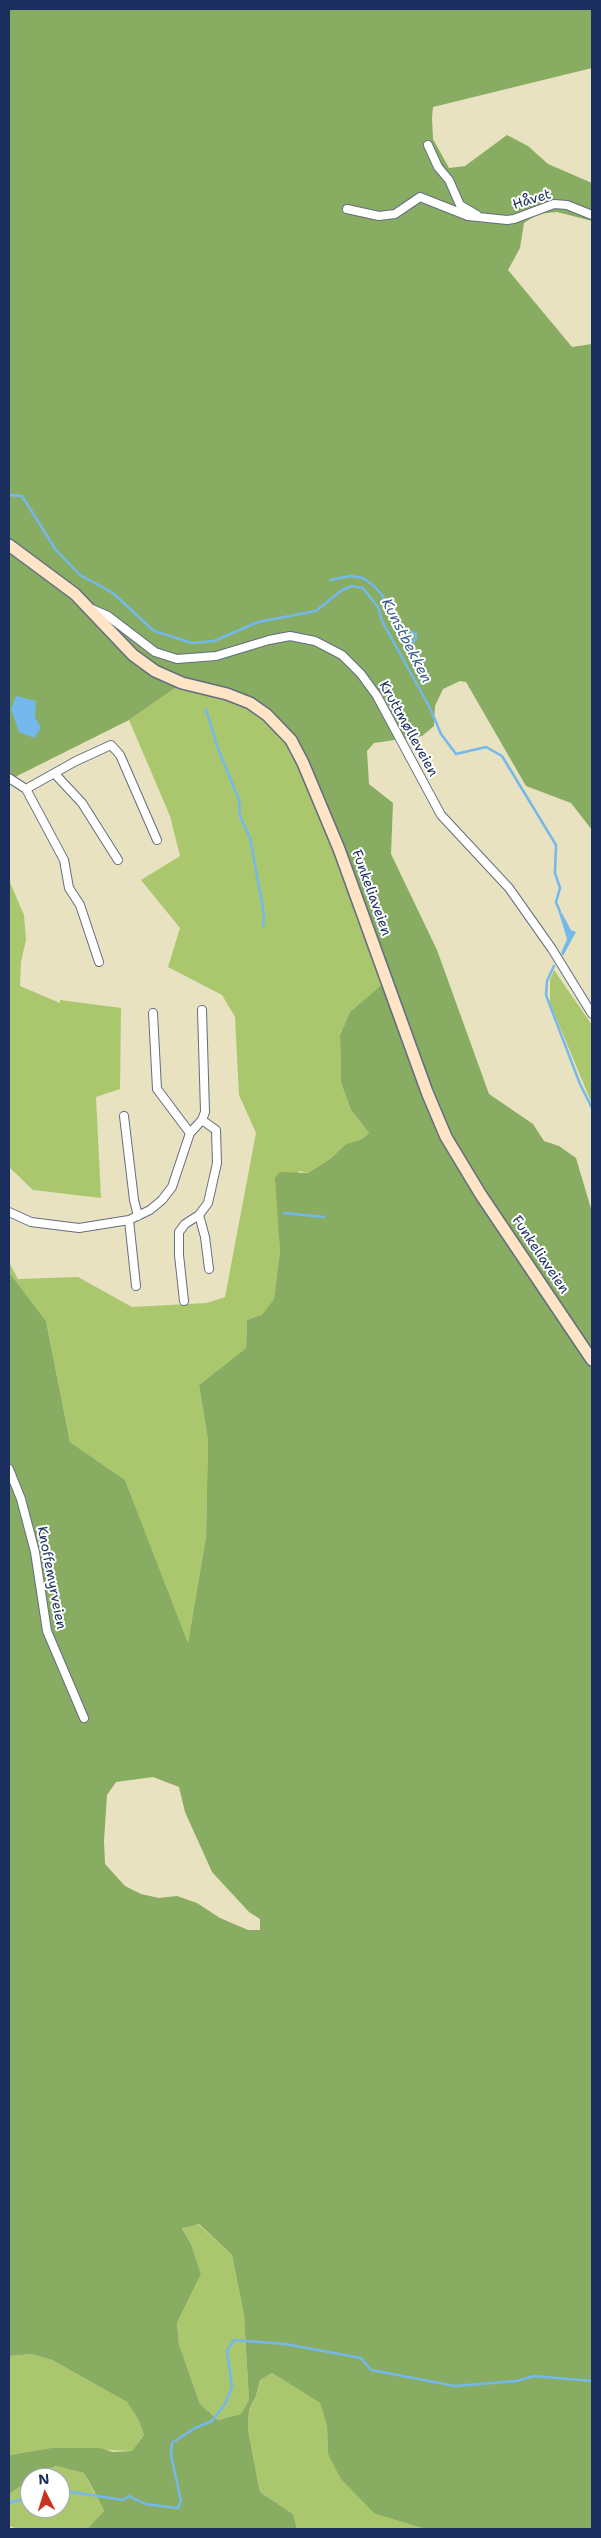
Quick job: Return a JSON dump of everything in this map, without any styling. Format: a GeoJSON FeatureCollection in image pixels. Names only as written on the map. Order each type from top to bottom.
{"type":"FeatureCollection","features":[{"type":"Feature","properties":{"kind":"street"},"geometry":{"type":"LineString","coordinates":[[428,146],[438,167],[449,180],[460,205],[478,216]]}},
{"type":"Feature","properties":{"kind":"street","name":"Håvet"},"geometry":{"type":"LineString","coordinates":[[347,209],[363,214],[389,214],[399,212],[420,197],[435,202],[449,210],[478,216],[514,220],[554,204],[567,205],[592,214]]}},
{"type":"Feature","properties":{"kind":"street","name":"Funkeliaveien"},"geometry":{"type":"LineString","coordinates":[[9,546],[55,578],[90,608],[133,655],[155,671],[182,683],[227,694],[250,703],[268,715],[291,740],[303,762],[342,858],[427,1092],[446,1137],[481,1195],[592,1360]]}},
{"type":"Feature","properties":{"kind":"street","name":"Kruttmølleveien"},"geometry":{"type":"LineString","coordinates":[[90,608],[108,616],[155,652],[177,659],[216,656],[269,640],[290,636],[315,641],[342,655],[361,674],[377,696],[441,815],[508,888],[552,949],[592,1014]]}},
{"type":"Feature","properties":{"kind":"street"},"geometry":{"type":"LineString","coordinates":[[26,789],[111,745],[120,755],[157,840]]}},
{"type":"Feature","properties":{"kind":"street"},"geometry":{"type":"LineString","coordinates":[[55,774],[82,803],[118,860]]}},
{"type":"Feature","properties":{"kind":"street"},"geometry":{"type":"LineString","coordinates":[[9,778],[26,789],[64,860],[68,888],[80,905],[99,962]]}},
{"type":"Feature","properties":{"kind":"street"},"geometry":{"type":"LineString","coordinates":[[9,1212],[32,1222],[79,1228],[129,1220],[162,1200],[172,1187],[190,1133],[202,1120],[205,1112],[202,1010]]}},
{"type":"Feature","properties":{"kind":"street"},"geometry":{"type":"LineString","coordinates":[[153,1013],[157,1089],[190,1133]]}},
{"type":"Feature","properties":{"kind":"street"},"geometry":{"type":"LineString","coordinates":[[124,1116],[134,1200],[138,1216]]}},
{"type":"Feature","properties":{"kind":"street"},"geometry":{"type":"LineString","coordinates":[[184,1301],[179,1255],[179,1232],[185,1224],[199,1215],[210,1196],[218,1152],[216,1130],[202,1120]]}},
{"type":"Feature","properties":{"kind":"street"},"geometry":{"type":"LineString","coordinates":[[199,1215],[205,1237],[209,1269]]}},
{"type":"Feature","properties":{"kind":"street"},"geometry":{"type":"LineString","coordinates":[[129,1220],[136,1286]]}},
{"type":"Feature","properties":{"kind":"street","name":"Knoffemyrveien"},"geometry":{"type":"LineString","coordinates":[[9,1469],[21,1499],[35,1552],[47,1631],[84,1718]]}},
{"type":"Feature","properties":{"kind":"green space"},"geometry":{"type":"Polygon","coordinates":[[[9,9],[592,9],[592,68],[433,107],[432,118],[433,139],[449,168],[465,166],[507,135],[528,146],[548,164],[592,183],[592,221],[557,212],[538,214],[524,223],[520,248],[508,270],[572,347],[592,344],[592,830],[571,803],[526,786],[466,682],[460,681],[443,689],[435,706],[434,726],[422,736],[374,743],[367,751],[369,784],[393,803],[391,854],[437,950],[489,1094],[533,1124],[544,1141],[559,1146],[576,1158],[592,1212],[592,2529],[426,2529],[375,2514],[341,2479],[328,2454],[327,2426],[320,2403],[272,2373],[260,2380],[256,2396],[249,2410],[248,2430],[260,2492],[293,2514],[297,2529],[87,2529],[104,2511],[93,2489],[84,2473],[70,2470],[70,2468],[55,2466],[51,2468],[20,2468],[20,2487],[9,2494],[9,2455],[51,2448],[99,2448],[113,2452],[132,2451],[144,2435],[138,2419],[127,2402],[52,2360],[32,2354],[9,2356],[9,1272],[46,1321],[70,1442],[125,1480],[188,1643],[206,1537],[208,1440],[199,1385],[246,1348],[247,1320],[262,1315],[274,1299],[280,1251],[275,1178],[280,1172],[308,1173],[330,1159],[346,1144],[362,1139],[369,1133],[351,1110],[341,1083],[340,1035],[350,1012],[387,980],[334,830],[276,723],[218,692],[197,694],[175,688],[129,720],[9,780],[9,9]],[[153,1777],[116,1782],[107,1795],[104,1841],[105,1864],[125,1886],[141,1894],[159,1898],[177,1896],[197,1903],[220,1918],[248,1930],[260,1930],[260,1919],[249,1912],[212,1872],[185,1812],[179,1787],[153,1777]],[[199,2224],[182,2228],[191,2244],[201,2274],[177,2323],[179,2345],[200,2404],[218,2420],[241,2414],[249,2400],[244,2315],[232,2255],[199,2224]]]}},
{"type":"Feature","properties":{"kind":"green space"},"geometry":{"type":"Polygon","coordinates":[[[175,688],[197,694],[217,692],[236,700],[289,738],[387,980],[350,1012],[340,1035],[341,1083],[351,1110],[369,1133],[362,1139],[346,1144],[330,1159],[308,1173],[299,1171],[279,1225],[280,1251],[274,1299],[262,1316],[247,1320],[246,1348],[199,1385],[208,1440],[206,1537],[188,1644],[125,1480],[70,1442],[46,1321],[9,1272],[9,1262],[18,1279],[78,1277],[132,1307],[207,1303],[225,1297],[256,1133],[239,1095],[235,1017],[222,995],[168,967],[180,928],[141,880],[180,856],[170,816],[129,720],[175,688]]]}},
{"type":"Feature","properties":{"kind":"green space"},"geometry":{"type":"Polygon","coordinates":[[[9,880],[24,915],[26,940],[21,962],[20,986],[60,1003],[60,1000],[121,1008],[120,1089],[96,1097],[101,1198],[33,1190],[10,1168],[9,880]]]}},
{"type":"Feature","properties":{"kind":"green space"},"geometry":{"type":"Polygon","coordinates":[[[554,970],[592,1025],[592,1104],[550,1003],[550,980],[554,970]]]}},
{"type":"Feature","properties":{"kind":"green space"},"geometry":{"type":"Polygon","coordinates":[[[198,2224],[232,2255],[244,2315],[249,2400],[241,2414],[218,2420],[200,2404],[179,2346],[177,2323],[201,2274],[191,2244],[182,2227],[198,2224]]]}},
{"type":"Feature","properties":{"kind":"green space"},"geometry":{"type":"Polygon","coordinates":[[[32,2354],[52,2360],[127,2402],[138,2419],[144,2435],[132,2451],[51,2448],[9,2455],[9,2356],[32,2354]]]}},
{"type":"Feature","properties":{"kind":"green space"},"geometry":{"type":"Polygon","coordinates":[[[272,2373],[320,2403],[327,2426],[328,2454],[375,2514],[426,2529],[297,2529],[293,2514],[260,2492],[248,2430],[249,2411],[256,2396],[260,2380],[272,2373]]]}},
{"type":"Feature","properties":{"kind":"green space"},"geometry":{"type":"Polygon","coordinates":[[[70,2470],[84,2473],[104,2511],[87,2529],[18,2529],[9,2526],[9,2494],[20,2487],[20,2518],[70,2518],[70,2470]]]}},
{"type":"Feature","properties":{"kind":"water"},"geometry":{"type":"Polygon","coordinates":[[[16,696],[36,701],[35,717],[41,728],[34,738],[19,732],[11,709],[16,696]]]}},
{"type":"Feature","properties":{"kind":"water"},"geometry":{"type":"Polygon","coordinates":[[[559,913],[562,913],[571,930],[576,932],[563,956],[561,953],[567,939],[559,913]]]}},
{"type":"Feature","properties":{"kind":"waterway","name":"Kunstbekken"},"geometry":{"type":"LineString","coordinates":[[9,495],[22,496],[56,550],[80,575],[113,593],[154,631],[192,643],[214,641],[258,622],[316,611],[342,590],[352,586],[363,588],[378,607],[382,621],[430,708],[441,734],[456,754],[486,747],[502,756],[556,845],[555,873],[560,888],[556,902],[560,912]]}},
{"type":"Feature","properties":{"kind":"waterway"},"geometry":{"type":"LineString","coordinates":[[330,580],[350,576],[363,578],[374,586],[383,596],[385,606],[396,624],[416,634],[416,639],[411,643]]}},
{"type":"Feature","properties":{"kind":"waterway"},"geometry":{"type":"LineString","coordinates":[[206,709],[217,746],[239,800],[240,816],[250,838],[264,914],[263,926]]}},
{"type":"Feature","properties":{"kind":"waterway"},"geometry":{"type":"LineString","coordinates":[[554,966],[547,981],[546,995],[580,1084],[592,1108]]}},
{"type":"Feature","properties":{"kind":"waterway"},"geometry":{"type":"LineString","coordinates":[[284,1213],[324,1217]]}},
{"type":"Feature","properties":{"kind":"waterway"},"geometry":{"type":"LineString","coordinates":[[70,2492],[123,2500],[129,2496],[145,2504],[178,2508],[181,2501],[171,2455],[172,2443],[195,2428],[212,2421],[225,2404],[232,2387],[227,2351],[234,2340],[285,2344],[361,2358],[371,2370],[455,2386],[517,2381],[534,2376],[592,2381]]}},
{"type":"Feature","properties":{"kind":"waterway"},"geometry":{"type":"LineString","coordinates":[[9,2503],[20,2500]]}}]}
